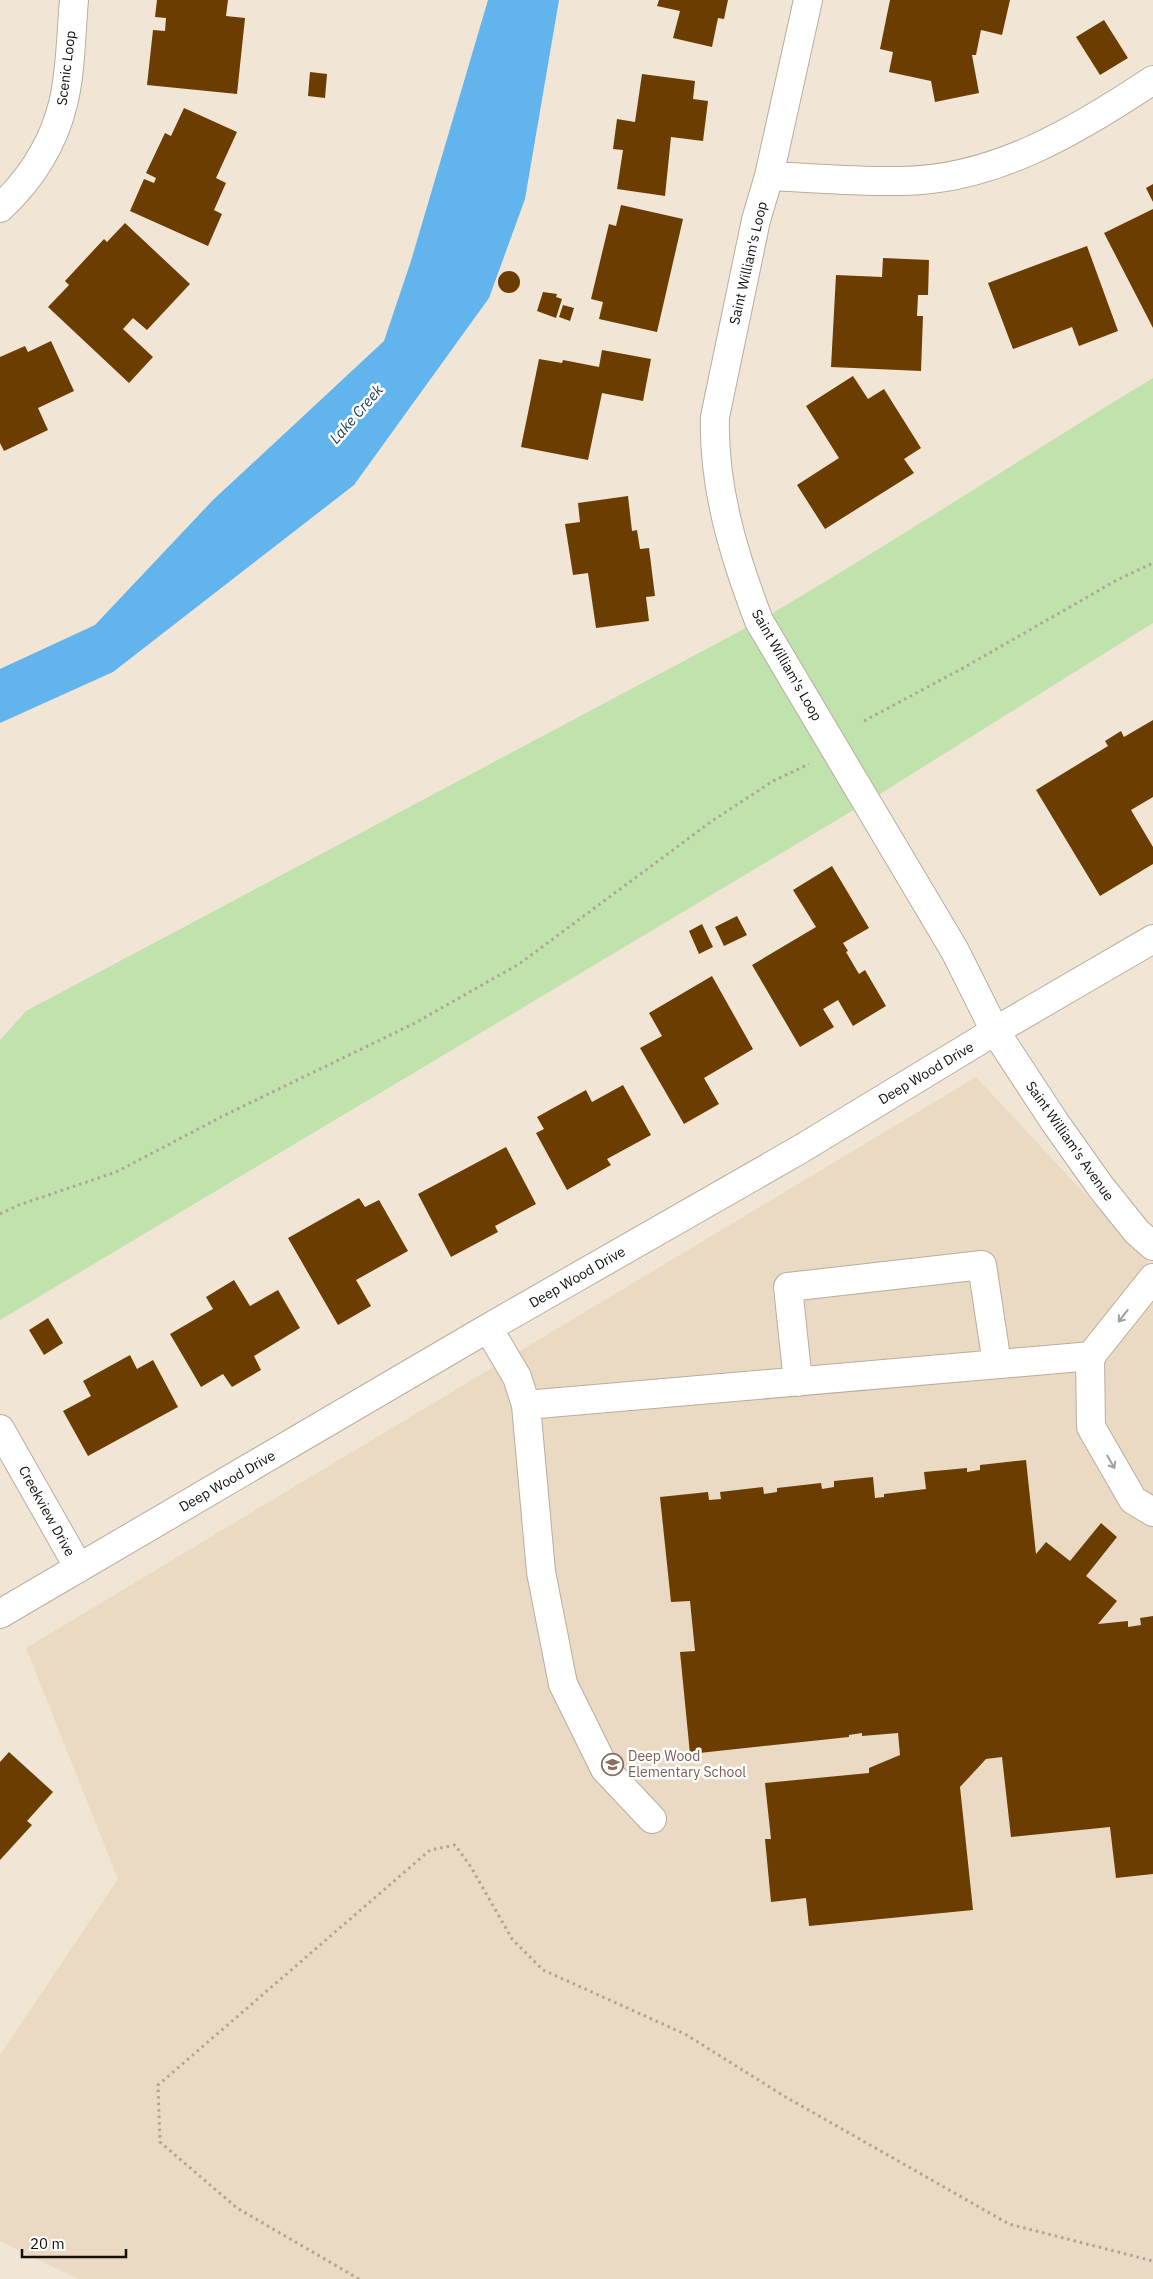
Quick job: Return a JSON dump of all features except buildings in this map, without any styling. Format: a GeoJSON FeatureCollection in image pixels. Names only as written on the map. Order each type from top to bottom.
{"type":"FeatureCollection","features":[{"type":"Feature","properties":{"kind":"street","name":"Scenic Loop"},"geometry":{"type":"LineString","coordinates":[[0,208],[16,193],[34,169],[54,132],[63,103],[74,0]]}},
{"type":"Feature","properties":{"kind":"street","name":"Saint William's Loop"},"geometry":{"type":"LineString","coordinates":[[808,0],[769,176],[756,220],[715,417],[714,438],[718,480],[740,572],[759,621],[955,951],[995,1031]]}},
{"type":"Feature","properties":{"kind":"street"},"geometry":{"type":"LineString","coordinates":[[769,176],[903,182],[950,176],[1019,157],[1094,119],[1153,80]]}},
{"type":"Feature","properties":{"kind":"street","name":"Deep Wood Drive"},"geometry":{"type":"LineString","coordinates":[[0,1614],[488,1328],[799,1150],[995,1031],[1153,939]]}},
{"type":"Feature","properties":{"kind":"street","name":"Saint William's Avenue"},"geometry":{"type":"LineString","coordinates":[[995,1031],[1054,1121],[1100,1186],[1137,1232],[1153,1246]]}},
{"type":"Feature","properties":{"kind":"street"},"geometry":{"type":"LineString","coordinates":[[798,1382],[788,1287],[982,1265],[997,1364]]}},
{"type":"Feature","properties":{"kind":"street"},"geometry":{"type":"LineString","coordinates":[[1153,1278],[1092,1356],[1091,1427],[1133,1500],[1153,1512]]}},
{"type":"Feature","properties":{"kind":"street"},"geometry":{"type":"LineString","coordinates":[[488,1328],[517,1377],[526,1405],[541,1572],[562,1684],[605,1770],[652,1819]]}},
{"type":"Feature","properties":{"kind":"street"},"geometry":{"type":"LineString","coordinates":[[526,1405],[1092,1356]]}},
{"type":"Feature","properties":{"kind":"street","name":"Creekview Drive"},"geometry":{"type":"LineString","coordinates":[[0,1429],[78,1568]]}},
{"type":"Feature","properties":{"kind":"path"},"geometry":{"type":"LineString","coordinates":[[864,721],[965,667],[1117,580],[1153,563]]}},
{"type":"Feature","properties":{"kind":"path"},"geometry":{"type":"LineString","coordinates":[[0,1214],[19,1205],[116,1172],[223,1116],[415,1023],[519,964],[712,821],[773,781],[813,762]]}},
{"type":"Feature","properties":{"kind":"path"},"geometry":{"type":"LineString","coordinates":[[359,2279],[237,2208],[160,2142],[158,2085],[430,1850],[455,1845],[471,1867],[512,1939],[543,1970],[685,2034],[784,2096],[1009,2224],[1153,2261]]}},
{"type":"Feature","properties":{"kind":"shaded area","name":"Deep Wood Elementary School"},"geometry":{"type":"Polygon","coordinates":[[[976,1077],[1153,1267],[1153,2279],[78,2279],[0,2241],[0,2055],[118,1879],[26,1648],[976,1077]]]}},
{"type":"Feature","properties":{"kind":"green space"},"geometry":{"type":"Polygon","coordinates":[[[1153,378],[1153,623],[867,802],[0,1320],[0,1040],[26,1011],[759,621],[1153,378]]]}},
{"type":"Feature","properties":{"kind":"water","name":"Lake Creek"},"geometry":{"type":"Polygon","coordinates":[[[488,0],[559,0],[525,199],[489,298],[354,485],[113,672],[0,723],[0,669],[95,625],[213,500],[384,341],[411,261],[488,0]]]}},
{"type":"Feature","properties":{"kind":"place","name":"Deep Wood Elementary School"},"geometry":{"type":"Point","coordinates":[612,1764]}}]}
